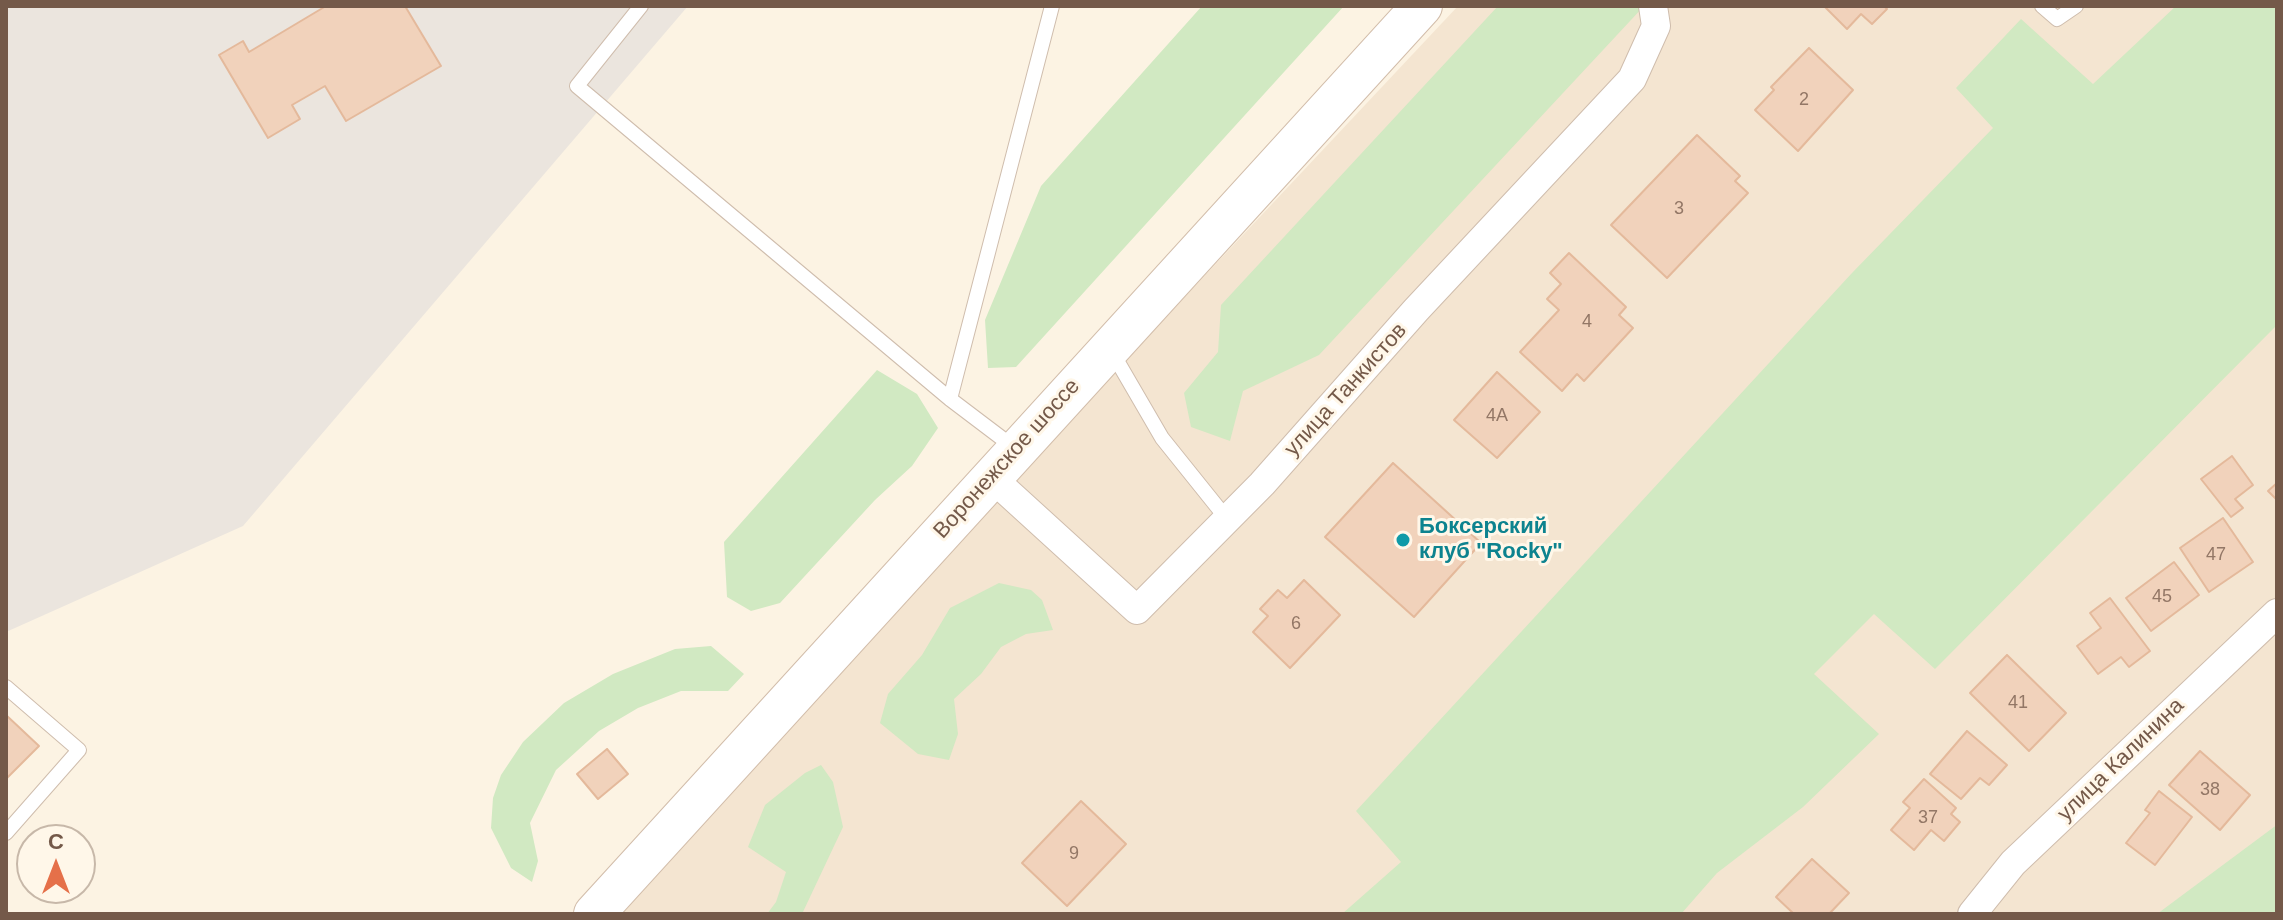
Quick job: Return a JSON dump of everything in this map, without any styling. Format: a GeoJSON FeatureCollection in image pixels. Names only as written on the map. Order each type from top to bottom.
{"type":"FeatureCollection","features":[{"type":"Feature","properties":{"kind":"main road","name":"Воронежское шоссе"},"geometry":{"type":"LineString","coordinates":[[594,914],[1422,6]]}},
{"type":"Feature","properties":{"kind":"street","name":"улица Танкистов"},"geometry":{"type":"LineString","coordinates":[[1004,463],[1137,610],[1227,519],[1632,79],[1656,26],[1653,6]]}},
{"type":"Feature","properties":{"kind":"street","name":"улица Калинина"},"geometry":{"type":"LineString","coordinates":[[1972,914],[2013,863],[2277,613]]}},
{"type":"Feature","properties":{"kind":"lane"},"geometry":{"type":"LineString","coordinates":[[641,6],[577,86],[950,399],[1004,463]]}},
{"type":"Feature","properties":{"kind":"lane"},"geometry":{"type":"LineString","coordinates":[[950,399],[1052,6]]}},
{"type":"Feature","properties":{"kind":"lane"},"geometry":{"type":"LineString","coordinates":[[2042,6],[2057,19],[2076,6]]}},
{"type":"Feature","properties":{"kind":"lane"},"geometry":{"type":"LineString","coordinates":[[1110,347],[1162,438],[1227,519]]}},
{"type":"Feature","properties":{"kind":"lane"},"geometry":{"type":"LineString","coordinates":[[6,687],[79,750],[6,833]]}},
{"type":"Feature","properties":{"kind":"shaded area"},"geometry":{"type":"Polygon","coordinates":[[[6,6],[688,6],[243,526],[6,632],[6,6]]]}},
{"type":"Feature","properties":{"kind":"shaded area"},"geometry":{"type":"Polygon","coordinates":[[[1458,6],[2277,6],[2277,914],[605,914],[1458,6]]]}},
{"type":"Feature","properties":{"kind":"green space"},"geometry":{"type":"Polygon","coordinates":[[[1202,6],[1344,6],[1016,367],[988,368],[985,320],[1041,186],[1202,6]]]}},
{"type":"Feature","properties":{"kind":"green space"},"geometry":{"type":"Polygon","coordinates":[[[1498,6],[1644,6],[1319,355],[1243,391],[1230,441],[1191,427],[1184,393],[1218,352],[1221,305],[1498,6]]]}},
{"type":"Feature","properties":{"kind":"green space"},"geometry":{"type":"Polygon","coordinates":[[[2176,6],[2277,6],[2277,325],[1935,669],[1874,614],[1814,674],[1879,734],[1803,807],[1717,873],[1681,914],[1342,914],[1401,862],[1356,811],[1852,273],[1993,128],[1956,88],[2021,19],[2093,84],[2176,6]]]}},
{"type":"Feature","properties":{"kind":"green space"},"geometry":{"type":"Polygon","coordinates":[[[877,370],[917,394],[938,428],[912,466],[875,500],[780,603],[751,611],[727,597],[724,542],[877,370]]]}},
{"type":"Feature","properties":{"kind":"green space"},"geometry":{"type":"Polygon","coordinates":[[[999,583],[1031,590],[1042,600],[1053,630],[1026,634],[1001,647],[981,674],[954,699],[958,734],[949,760],[918,754],[880,723],[888,694],[922,655],[950,608],[999,583]]]}},
{"type":"Feature","properties":{"kind":"green space"},"geometry":{"type":"Polygon","coordinates":[[[711,646],[744,674],[728,691],[681,691],[638,708],[599,731],[556,770],[530,823],[538,861],[532,882],[511,868],[491,828],[493,798],[501,775],[523,742],[564,703],[613,674],[675,649],[711,646]]]}},
{"type":"Feature","properties":{"kind":"green space"},"geometry":{"type":"Polygon","coordinates":[[[821,765],[833,782],[843,827],[802,914],[767,914],[776,902],[786,872],[748,847],[765,805],[805,773],[821,765]]]}},
{"type":"Feature","properties":{"kind":"green space"},"geometry":{"type":"Polygon","coordinates":[[[2277,825],[2277,914],[2157,914],[2274,827],[2277,825]]]}},
{"type":"Feature","properties":{"kind":"building"},"geometry":{"type":"Polygon","coordinates":[[[326,6],[405,6],[441,66],[346,121],[325,86],[292,105],[300,119],[268,138],[219,55],[243,41],[249,52],[326,6]]]}},
{"type":"Feature","properties":{"kind":"building"},"geometry":{"type":"Polygon","coordinates":[[[1824,6],[1884,6],[1887,9],[1872,24],[1861,14],[1847,29],[1824,6]]]}},
{"type":"Feature","properties":{"kind":"building"},"geometry":{"type":"Polygon","coordinates":[[[1809,48],[1853,90],[1798,151],[1755,110],[1774,90],[1771,87],[1809,48]]]}},
{"type":"Feature","properties":{"kind":"building"},"geometry":{"type":"Polygon","coordinates":[[[1697,135],[1740,176],[1735,181],[1748,193],[1667,278],[1611,225],[1697,135]]]}},
{"type":"Feature","properties":{"kind":"building"},"geometry":{"type":"Polygon","coordinates":[[[1569,253],[1626,307],[1619,315],[1633,328],[1584,381],[1577,374],[1562,391],[1520,352],[1559,310],[1547,299],[1561,284],[1550,273],[1569,253]]]}},
{"type":"Feature","properties":{"kind":"building"},"geometry":{"type":"Polygon","coordinates":[[[1497,372],[1540,412],[1497,458],[1454,420],[1497,372]]]}},
{"type":"Feature","properties":{"kind":"building"},"geometry":{"type":"Polygon","coordinates":[[[2232,456],[2253,485],[2235,499],[2243,508],[2231,517],[2201,479],[2232,456]]]}},
{"type":"Feature","properties":{"kind":"building","name":"Боксерский клуб \"Rocky\""},"geometry":{"type":"Polygon","coordinates":[[[1393,463],[1481,543],[1414,617],[1325,537],[1393,463]]]}},
{"type":"Feature","properties":{"kind":"building"},"geometry":{"type":"Polygon","coordinates":[[[2277,483],[2277,500],[2268,491],[2277,483]]]}},
{"type":"Feature","properties":{"kind":"building"},"geometry":{"type":"Polygon","coordinates":[[[2223,518],[2253,562],[2209,592],[2180,548],[2223,518]]]}},
{"type":"Feature","properties":{"kind":"building"},"geometry":{"type":"Polygon","coordinates":[[[2174,562],[2199,595],[2151,631],[2126,598],[2174,562]]]}},
{"type":"Feature","properties":{"kind":"building"},"geometry":{"type":"Polygon","coordinates":[[[1304,580],[1340,615],[1290,668],[1253,632],[1268,616],[1260,609],[1278,590],[1287,598],[1304,580]]]}},
{"type":"Feature","properties":{"kind":"building"},"geometry":{"type":"Polygon","coordinates":[[[2110,598],[2150,651],[2129,667],[2121,657],[2098,674],[2077,646],[2101,628],[2090,613],[2110,598]]]}},
{"type":"Feature","properties":{"kind":"building"},"geometry":{"type":"Polygon","coordinates":[[[2007,655],[2066,713],[2029,751],[1970,693],[2007,655]]]}},
{"type":"Feature","properties":{"kind":"building"},"geometry":{"type":"Polygon","coordinates":[[[6,715],[39,746],[6,779],[6,715]]]}},
{"type":"Feature","properties":{"kind":"building"},"geometry":{"type":"Polygon","coordinates":[[[1967,731],[2007,765],[1989,785],[1980,778],[1961,799],[1930,774],[1967,731]]]}},
{"type":"Feature","properties":{"kind":"building"},"geometry":{"type":"Polygon","coordinates":[[[607,749],[628,774],[598,799],[577,774],[607,749]]]}},
{"type":"Feature","properties":{"kind":"building"},"geometry":{"type":"Polygon","coordinates":[[[2200,751],[2250,795],[2220,830],[2169,785],[2200,751]]]}},
{"type":"Feature","properties":{"kind":"building"},"geometry":{"type":"Polygon","coordinates":[[[1924,779],[1956,808],[1951,814],[1960,822],[1944,841],[1931,830],[1914,850],[1891,830],[1910,808],[1903,802],[1924,779]]]}},
{"type":"Feature","properties":{"kind":"building"},"geometry":{"type":"Polygon","coordinates":[[[2159,791],[2192,817],[2155,865],[2126,843],[2150,813],[2145,810],[2159,791]]]}},
{"type":"Feature","properties":{"kind":"building"},"geometry":{"type":"Polygon","coordinates":[[[1081,801],[1126,844],[1067,906],[1022,863],[1081,801]]]}},
{"type":"Feature","properties":{"kind":"building"},"geometry":{"type":"Polygon","coordinates":[[[1812,859],[1849,893],[1829,914],[1794,914],[1776,897],[1812,859]]]}},
{"type":"Feature","properties":{"kind":"place","name":"Боксерский клуб \"Rocky\""},"geometry":{"type":"Point","coordinates":[1403,540]}}]}
